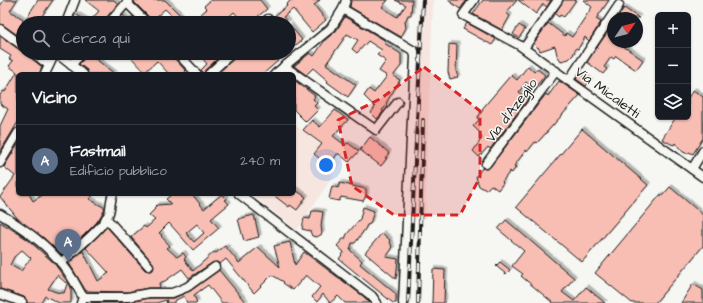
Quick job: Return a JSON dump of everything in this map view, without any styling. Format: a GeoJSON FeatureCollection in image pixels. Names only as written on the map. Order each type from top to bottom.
{"type":"FeatureCollection","features":[{"type":"Feature","properties":{"kind":"street"},"geometry":{"type":"LineString","coordinates":[[69,16],[75,0]]}},
{"type":"Feature","properties":{"kind":"street"},"geometry":{"type":"LineString","coordinates":[[296,56],[331,28],[343,9],[346,0]]}},
{"type":"Feature","properties":{"kind":"street","name":"Via Micaletti"},"geometry":{"type":"LineString","coordinates":[[474,0],[463,15],[524,48],[703,177]]}},
{"type":"Feature","properties":{"kind":"street"},"geometry":{"type":"LineString","coordinates":[[524,48],[558,0]]}},
{"type":"Feature","properties":{"kind":"street"},"geometry":{"type":"LineString","coordinates":[[115,16],[128,1],[141,16]]}},
{"type":"Feature","properties":{"kind":"street"},"geometry":{"type":"LineString","coordinates":[[569,80],[619,5]]}},
{"type":"Feature","properties":{"kind":"street"},"geometry":{"type":"LineString","coordinates":[[343,9],[414,51],[415,57],[403,303]]}},
{"type":"Feature","properties":{"kind":"street"},"geometry":{"type":"LineString","coordinates":[[0,29],[16,41]]}},
{"type":"Feature","properties":{"kind":"street"},"geometry":{"type":"LineString","coordinates":[[42,60],[49,65]]}},
{"type":"Feature","properties":{"kind":"street"},"geometry":{"type":"LineString","coordinates":[[47,72],[52,60]]}},
{"type":"Feature","properties":{"kind":"street"},"geometry":{"type":"LineString","coordinates":[[64,60],[80,72]]}},
{"type":"Feature","properties":{"kind":"street"},"geometry":{"type":"LineString","coordinates":[[71,65],[76,60]]}},
{"type":"Feature","properties":{"kind":"street"},"geometry":{"type":"LineString","coordinates":[[184,60],[195,72]]}},
{"type":"Feature","properties":{"kind":"street"},"geometry":{"type":"LineString","coordinates":[[211,72],[224,60]]}},
{"type":"Feature","properties":{"kind":"street"},"geometry":{"type":"LineString","coordinates":[[277,72],[291,60]]}},
{"type":"Feature","properties":{"kind":"street"},"geometry":{"type":"LineString","coordinates":[[284,66],[293,72]]}},
{"type":"Feature","properties":{"kind":"street","name":"Via d'Azeglio"},"geometry":{"type":"LineString","coordinates":[[486,164],[556,71]]}},
{"type":"Feature","properties":{"kind":"street"},"geometry":{"type":"LineString","coordinates":[[296,74],[376,130],[398,102]]}},
{"type":"Feature","properties":{"kind":"street"},"geometry":{"type":"LineString","coordinates":[[0,163],[16,136]]}},
{"type":"Feature","properties":{"kind":"street"},"geometry":{"type":"LineString","coordinates":[[692,169],[703,151]]}},
{"type":"Feature","properties":{"kind":"street"},"geometry":{"type":"LineString","coordinates":[[61,263],[98,229],[109,212],[113,196]]}},
{"type":"Feature","properties":{"kind":"street"},"geometry":{"type":"LineString","coordinates":[[242,196],[372,296],[377,303]]}},
{"type":"Feature","properties":{"kind":"street"},"geometry":{"type":"LineString","coordinates":[[0,210],[14,218],[18,225]]}},
{"type":"Feature","properties":{"kind":"street"},"geometry":{"type":"LineString","coordinates":[[0,214],[18,225],[42,244],[61,263],[75,283],[82,300],[172,293],[187,287],[214,267]]}},
{"type":"Feature","properties":{"kind":"street"},"geometry":{"type":"LineString","coordinates":[[106,218],[149,266]]}},
{"type":"Feature","properties":{"kind":"street"},"geometry":{"type":"LineString","coordinates":[[0,294],[22,302]]}},
{"type":"Feature","properties":{"kind":"highlighted area"},"geometry":{"type":"Polygon","coordinates":[[[424,67],[480,111],[480,177],[460,215],[394,215],[352,186],[338,120],[380,99],[424,67]]]}},
{"type":"Feature","properties":{"kind":"shaded area"},"geometry":{"type":"Polygon","coordinates":[[[420,0],[433,0],[426,219],[409,218],[420,0]]]}},
{"type":"Feature","properties":{"kind":"shaded area"},"geometry":{"type":"Polygon","coordinates":[[[296,126],[342,162],[297,230],[254,196],[296,196],[296,126]]]}},
{"type":"Feature","properties":{"kind":"building"},"geometry":{"type":"Polygon","coordinates":[[[4,0],[17,0],[10,11],[18,16],[16,16],[16,34],[0,24],[0,6],[4,0]]]}},
{"type":"Feature","properties":{"kind":"building"},"geometry":{"type":"Polygon","coordinates":[[[38,0],[53,0],[42,16],[28,16],[38,0]]]}},
{"type":"Feature","properties":{"kind":"building"},"geometry":{"type":"Polygon","coordinates":[[[85,0],[114,0],[118,4],[108,16],[94,16],[99,11],[85,0]]]}},
{"type":"Feature","properties":{"kind":"building"},"geometry":{"type":"Polygon","coordinates":[[[134,0],[165,0],[181,16],[172,16],[165,9],[157,16],[148,16],[134,2],[134,0]]]}},
{"type":"Feature","properties":{"kind":"building"},"geometry":{"type":"Polygon","coordinates":[[[211,0],[260,0],[267,9],[258,16],[238,16],[234,12],[230,16],[203,16],[201,14],[207,9],[204,6],[211,0]]]}},
{"type":"Feature","properties":{"kind":"building"},"geometry":{"type":"Polygon","coordinates":[[[291,0],[320,0],[314,5],[326,20],[312,32],[293,9],[284,16],[274,16],[287,6],[286,5],[291,0]]]}},
{"type":"Feature","properties":{"kind":"building"},"geometry":{"type":"Polygon","coordinates":[[[351,0],[388,0],[382,7],[397,17],[406,5],[395,0],[412,0],[411,15],[408,15],[405,22],[406,28],[401,37],[350,7],[351,0]]]}},
{"type":"Feature","properties":{"kind":"building"},"geometry":{"type":"Polygon","coordinates":[[[448,0],[467,0],[460,9],[448,0]]]}},
{"type":"Feature","properties":{"kind":"building"},"geometry":{"type":"Polygon","coordinates":[[[483,0],[517,0],[506,13],[510,16],[502,30],[473,14],[483,0]]]}},
{"type":"Feature","properties":{"kind":"building"},"geometry":{"type":"Polygon","coordinates":[[[518,0],[551,0],[547,7],[543,4],[536,14],[518,0]]]}},
{"type":"Feature","properties":{"kind":"building"},"geometry":{"type":"Polygon","coordinates":[[[563,0],[576,0],[564,17],[560,15],[559,17],[555,14],[563,0]]]}},
{"type":"Feature","properties":{"kind":"building"},"geometry":{"type":"Polygon","coordinates":[[[583,0],[609,0],[596,19],[601,22],[589,41],[585,37],[578,49],[576,48],[573,55],[569,59],[561,61],[557,55],[555,46],[540,51],[534,43],[548,23],[565,36],[566,33],[572,37],[592,7],[583,0]]]}},
{"type":"Feature","properties":{"kind":"building"},"geometry":{"type":"Polygon","coordinates":[[[624,8],[630,12],[621,12],[624,8]]]}},
{"type":"Feature","properties":{"kind":"building"},"geometry":{"type":"Polygon","coordinates":[[[345,17],[386,41],[384,43],[401,54],[401,66],[393,76],[400,80],[386,103],[387,105],[382,110],[383,112],[377,119],[371,113],[375,107],[364,96],[369,89],[374,93],[387,76],[379,71],[386,61],[377,55],[382,50],[368,41],[357,53],[352,49],[358,40],[347,34],[326,64],[356,85],[348,97],[327,82],[328,81],[313,68],[306,75],[294,66],[310,53],[314,56],[325,40],[336,31],[345,17]]]}},
{"type":"Feature","properties":{"kind":"building"},"geometry":{"type":"Polygon","coordinates":[[[467,23],[496,39],[492,45],[463,29],[467,23]]]}},
{"type":"Feature","properties":{"kind":"building"},"geometry":{"type":"Polygon","coordinates":[[[519,25],[525,29],[519,38],[513,34],[519,25]]]}},
{"type":"Feature","properties":{"kind":"building"},"geometry":{"type":"Polygon","coordinates":[[[296,33],[302,40],[296,45],[296,33]]]}},
{"type":"Feature","properties":{"kind":"building"},"geometry":{"type":"Polygon","coordinates":[[[607,33],[607,48],[626,48],[643,60],[636,70],[616,56],[614,59],[611,57],[604,67],[607,69],[603,74],[587,62],[607,33]]]}},
{"type":"Feature","properties":{"kind":"building"},"geometry":{"type":"Polygon","coordinates":[[[0,36],[16,47],[16,60],[34,60],[42,67],[40,72],[17,72],[9,66],[13,61],[9,59],[11,56],[0,49],[0,36]]]}},
{"type":"Feature","properties":{"kind":"building"},"geometry":{"type":"Polygon","coordinates":[[[449,44],[457,45],[456,71],[458,77],[450,79],[448,72],[449,44]]]}},
{"type":"Feature","properties":{"kind":"building"},"geometry":{"type":"Polygon","coordinates":[[[83,60],[97,60],[112,72],[88,72],[79,64],[83,60]]]}},
{"type":"Feature","properties":{"kind":"building"},"geometry":{"type":"Polygon","coordinates":[[[134,60],[176,60],[186,71],[167,72],[157,61],[145,72],[134,60]]]}},
{"type":"Feature","properties":{"kind":"building"},"geometry":{"type":"Polygon","coordinates":[[[204,60],[216,60],[204,72],[202,72],[201,70],[207,64],[204,60]]]}},
{"type":"Feature","properties":{"kind":"building"},"geometry":{"type":"Polygon","coordinates":[[[233,60],[279,60],[265,72],[219,72],[233,60]]]}},
{"type":"Feature","properties":{"kind":"building"},"geometry":{"type":"Polygon","coordinates":[[[528,66],[534,72],[537,69],[545,75],[534,89],[526,82],[519,92],[528,99],[490,149],[488,147],[479,157],[473,151],[482,138],[480,135],[481,134],[473,126],[479,120],[477,118],[483,110],[482,109],[511,75],[517,80],[528,66]]]}},
{"type":"Feature","properties":{"kind":"building"},"geometry":{"type":"Polygon","coordinates":[[[16,74],[16,125],[0,152],[0,126],[8,109],[0,104],[0,95],[3,91],[5,92],[16,74]]]}},
{"type":"Feature","properties":{"kind":"building"},"geometry":{"type":"Polygon","coordinates":[[[580,74],[590,81],[586,86],[576,79],[580,74]]]}},
{"type":"Feature","properties":{"kind":"building"},"geometry":{"type":"Polygon","coordinates":[[[559,81],[580,95],[537,143],[535,142],[527,152],[526,150],[514,166],[516,167],[512,173],[510,171],[498,190],[491,185],[486,190],[479,186],[476,177],[482,168],[486,169],[490,167],[546,94],[548,96],[559,81]]]}},
{"type":"Feature","properties":{"kind":"building"},"geometry":{"type":"Polygon","coordinates":[[[296,82],[315,96],[313,99],[317,103],[314,106],[318,110],[306,122],[296,112],[296,82]]]}},
{"type":"Feature","properties":{"kind":"building"},"geometry":{"type":"Polygon","coordinates":[[[693,90],[703,97],[703,138],[693,154],[689,152],[688,154],[683,152],[675,143],[674,145],[662,139],[674,120],[691,120],[691,93],[693,90]]]}},
{"type":"Feature","properties":{"kind":"building"},"geometry":{"type":"Polygon","coordinates":[[[335,110],[348,120],[333,136],[345,145],[348,143],[359,151],[349,162],[337,154],[329,166],[314,154],[322,144],[303,130],[312,120],[320,127],[335,110]]]}},
{"type":"Feature","properties":{"kind":"building"},"geometry":{"type":"Polygon","coordinates":[[[582,129],[648,185],[582,262],[516,207],[582,129]]]}},
{"type":"Feature","properties":{"kind":"building"},"geometry":{"type":"Polygon","coordinates":[[[370,137],[389,153],[381,166],[360,150],[370,137]]]}},
{"type":"Feature","properties":{"kind":"building"},"geometry":{"type":"Polygon","coordinates":[[[16,147],[16,196],[30,196],[33,201],[41,196],[92,196],[89,199],[105,208],[97,222],[79,240],[76,238],[78,241],[62,255],[44,238],[19,220],[0,197],[15,176],[4,167],[16,147]]]}},
{"type":"Feature","properties":{"kind":"building"},"geometry":{"type":"Polygon","coordinates":[[[340,183],[366,189],[366,196],[363,201],[341,197],[339,201],[329,199],[332,186],[338,188],[340,183]]]}},
{"type":"Feature","properties":{"kind":"building"},"geometry":{"type":"Polygon","coordinates":[[[670,187],[703,215],[703,246],[655,303],[632,303],[595,273],[661,194],[662,196],[670,187]]]}},
{"type":"Feature","properties":{"kind":"building"},"geometry":{"type":"Polygon","coordinates":[[[296,190],[306,197],[297,210],[290,205],[289,207],[275,196],[296,196],[296,190]]]}},
{"type":"Feature","properties":{"kind":"building"},"geometry":{"type":"Polygon","coordinates":[[[170,196],[194,196],[204,209],[220,196],[224,196],[227,199],[225,200],[229,204],[211,219],[219,228],[193,250],[169,223],[159,233],[170,246],[167,248],[177,257],[183,253],[186,257],[184,259],[193,271],[214,252],[216,253],[225,246],[239,263],[258,247],[280,267],[274,246],[290,242],[295,265],[304,252],[363,296],[370,303],[345,303],[338,296],[330,303],[323,294],[317,302],[312,297],[320,287],[306,275],[293,290],[283,283],[284,282],[272,275],[254,293],[226,259],[220,264],[217,262],[212,263],[189,278],[182,269],[165,281],[159,283],[160,288],[148,288],[127,292],[86,291],[69,263],[83,251],[98,281],[109,273],[86,248],[107,227],[145,270],[153,270],[153,263],[131,237],[144,226],[146,228],[155,220],[149,215],[157,205],[171,204],[166,199],[170,196]],[[197,224],[186,233],[194,242],[204,233],[197,224]]]}},
{"type":"Feature","properties":{"kind":"building"},"geometry":{"type":"Polygon","coordinates":[[[363,207],[374,211],[370,224],[367,225],[355,243],[352,243],[350,250],[362,261],[360,264],[396,294],[396,303],[393,303],[339,259],[344,252],[337,246],[343,239],[345,239],[347,234],[360,219],[363,207]]]}},
{"type":"Feature","properties":{"kind":"building"},"geometry":{"type":"Polygon","coordinates":[[[312,211],[323,212],[321,225],[322,234],[317,237],[312,236],[310,231],[302,229],[304,218],[310,219],[312,211]]]}},
{"type":"Feature","properties":{"kind":"building"},"geometry":{"type":"Polygon","coordinates":[[[254,215],[259,237],[244,241],[238,219],[254,215]]]}},
{"type":"Feature","properties":{"kind":"building"},"geometry":{"type":"Polygon","coordinates":[[[506,220],[574,278],[562,292],[574,301],[586,287],[605,303],[553,303],[521,276],[523,274],[512,266],[524,251],[498,229],[506,220]]]}},
{"type":"Feature","properties":{"kind":"building"},"geometry":{"type":"Polygon","coordinates":[[[0,222],[27,239],[54,263],[71,287],[71,303],[59,303],[45,296],[41,303],[27,303],[24,297],[0,289],[0,222]],[[22,250],[14,257],[10,265],[21,271],[31,258],[22,250]],[[57,275],[48,289],[64,293],[67,284],[57,275]]]}},
{"type":"Feature","properties":{"kind":"building"},"geometry":{"type":"Polygon","coordinates":[[[382,233],[390,240],[389,242],[392,249],[386,257],[398,259],[396,279],[365,253],[382,233]]]}},
{"type":"Feature","properties":{"kind":"building"},"geometry":{"type":"Polygon","coordinates":[[[500,262],[510,270],[506,274],[496,266],[500,262]]]}},
{"type":"Feature","properties":{"kind":"building"},"geometry":{"type":"Polygon","coordinates":[[[433,269],[445,270],[444,303],[432,303],[433,269]]]}},
{"type":"Feature","properties":{"kind":"building"},"geometry":{"type":"Polygon","coordinates":[[[219,270],[246,303],[222,303],[208,285],[194,295],[197,303],[187,303],[184,296],[174,301],[174,303],[166,303],[167,300],[156,303],[91,303],[128,302],[150,298],[174,298],[190,291],[219,270]]]}},
{"type":"Feature","properties":{"kind":"building"},"geometry":{"type":"Polygon","coordinates":[[[693,284],[703,290],[703,303],[681,303],[693,284]]]}},
{"type":"Feature","properties":{"kind":"railway"},"geometry":{"type":"LineString","coordinates":[[408,303],[423,0]]}},
{"type":"Feature","properties":{"kind":"railway"},"geometry":{"type":"LineString","coordinates":[[418,303],[423,120]]}},
{"type":"Feature","properties":{"kind":"place","name":"Fastmail"},"geometry":{"type":"Point","coordinates":[68,262]}}]}
